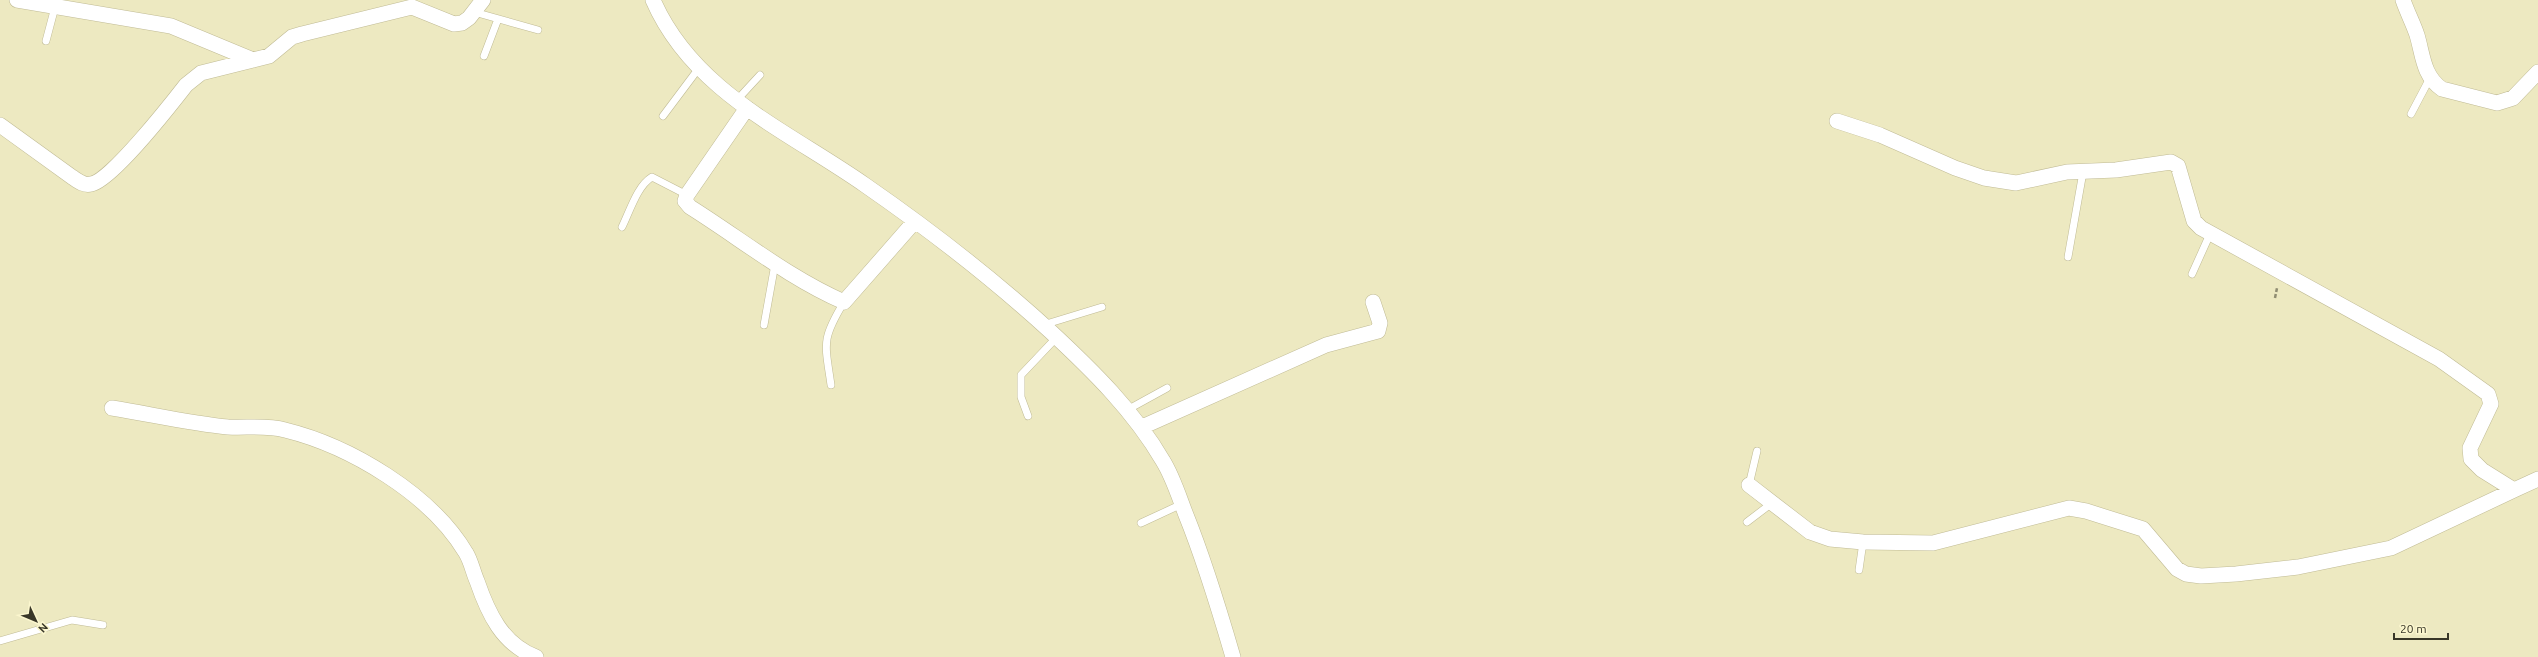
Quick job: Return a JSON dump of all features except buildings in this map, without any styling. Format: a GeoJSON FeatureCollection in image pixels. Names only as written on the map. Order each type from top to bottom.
{"type":"FeatureCollection","features":[{"type":"Feature","properties":{"kind":"street"},"geometry":{"type":"LineString","coordinates":[[17,0],[171,26],[253,60]]}},
{"type":"Feature","properties":{"kind":"street"},"geometry":{"type":"LineString","coordinates":[[653,0],[673,36],[699,68],[742,104],[865,184],[988,276],[1078,357],[1127,410],[1142,427],[1164,462],[1203,558],[1234,657]]}},
{"type":"Feature","properties":{"kind":"street"},"geometry":{"type":"LineString","coordinates":[[2403,0],[2430,78],[2442,89],[2497,103],[2512,98],[2538,72]]}},
{"type":"Feature","properties":{"kind":"street"},"geometry":{"type":"LineString","coordinates":[[0,125],[72,177],[83,184],[92,184],[110,173],[194,78],[201,74],[276,53],[292,37],[404,9],[420,9],[454,24],[462,23],[478,6]]}},
{"type":"Feature","properties":{"kind":"street"},"geometry":{"type":"LineString","coordinates":[[742,104],[687,195],[685,201],[690,207],[775,264],[826,294],[844,302],[915,221]]}},
{"type":"Feature","properties":{"kind":"street"},"geometry":{"type":"LineString","coordinates":[[1836,121],[1880,135],[1955,168],[1984,178],[2016,182],[2067,172],[2116,170],[2171,162],[2178,166],[2182,175],[2194,221],[2210,234],[2282,270],[2432,355],[2488,394],[2491,404],[2470,448],[2471,459],[2482,470],[2514,490]]}},
{"type":"Feature","properties":{"kind":"street"},"geometry":{"type":"LineString","coordinates":[[1142,427],[1326,345],[1378,331],[1380,322],[1373,302]]}},
{"type":"Feature","properties":{"kind":"street"},"geometry":{"type":"LineString","coordinates":[[112,408],[227,426],[284,430],[343,449],[390,476],[441,520],[466,553],[497,627],[510,642],[524,652],[536,657]]}},
{"type":"Feature","properties":{"kind":"street"},"geometry":{"type":"LineString","coordinates":[[1748,485],[1810,532],[1830,539],[1863,542],[1934,543],[2069,508],[2086,511],[2143,529],[2165,557],[2177,568],[2186,574],[2200,576],[2236,574],[2298,567],[2391,548],[2538,479]]}},
{"type":"Feature","properties":{"kind":"lane"},"geometry":{"type":"LineString","coordinates":[[478,6],[498,19],[538,30]]}},
{"type":"Feature","properties":{"kind":"lane"},"geometry":{"type":"LineString","coordinates":[[46,41],[55,7]]}},
{"type":"Feature","properties":{"kind":"lane"},"geometry":{"type":"LineString","coordinates":[[484,56],[498,19]]}},
{"type":"Feature","properties":{"kind":"lane"},"geometry":{"type":"LineString","coordinates":[[663,116],[699,68]]}},
{"type":"Feature","properties":{"kind":"lane"},"geometry":{"type":"LineString","coordinates":[[742,104],[760,75]]}},
{"type":"Feature","properties":{"kind":"lane"},"geometry":{"type":"LineString","coordinates":[[2411,114],[2430,78]]}},
{"type":"Feature","properties":{"kind":"lane"},"geometry":{"type":"LineString","coordinates":[[2068,257],[2083,172]]}},
{"type":"Feature","properties":{"kind":"lane"},"geometry":{"type":"LineString","coordinates":[[622,227],[640,190],[646,181],[652,177],[687,195]]}},
{"type":"Feature","properties":{"kind":"lane"},"geometry":{"type":"LineString","coordinates":[[2192,274],[2210,234]]}},
{"type":"Feature","properties":{"kind":"lane"},"geometry":{"type":"LineString","coordinates":[[764,325],[775,264]]}},
{"type":"Feature","properties":{"kind":"lane"},"geometry":{"type":"LineString","coordinates":[[831,385],[825,340],[828,330],[844,302]]}},
{"type":"Feature","properties":{"kind":"lane"},"geometry":{"type":"LineString","coordinates":[[1043,325],[1102,307]]}},
{"type":"Feature","properties":{"kind":"lane"},"geometry":{"type":"LineString","coordinates":[[1028,416],[1021,397],[1021,375],[1057,337]]}},
{"type":"Feature","properties":{"kind":"lane"},"geometry":{"type":"LineString","coordinates":[[1127,410],[1168,388]]}},
{"type":"Feature","properties":{"kind":"lane"},"geometry":{"type":"LineString","coordinates":[[1748,485],[1756,451]]}},
{"type":"Feature","properties":{"kind":"lane"},"geometry":{"type":"LineString","coordinates":[[1747,522],[1772,503]]}},
{"type":"Feature","properties":{"kind":"lane"},"geometry":{"type":"LineString","coordinates":[[1141,523],[1182,504]]}},
{"type":"Feature","properties":{"kind":"lane"},"geometry":{"type":"LineString","coordinates":[[1859,570],[1863,542]]}},
{"type":"Feature","properties":{"kind":"lane"},"geometry":{"type":"LineString","coordinates":[[0,641],[72,620],[103,625]]}}]}
